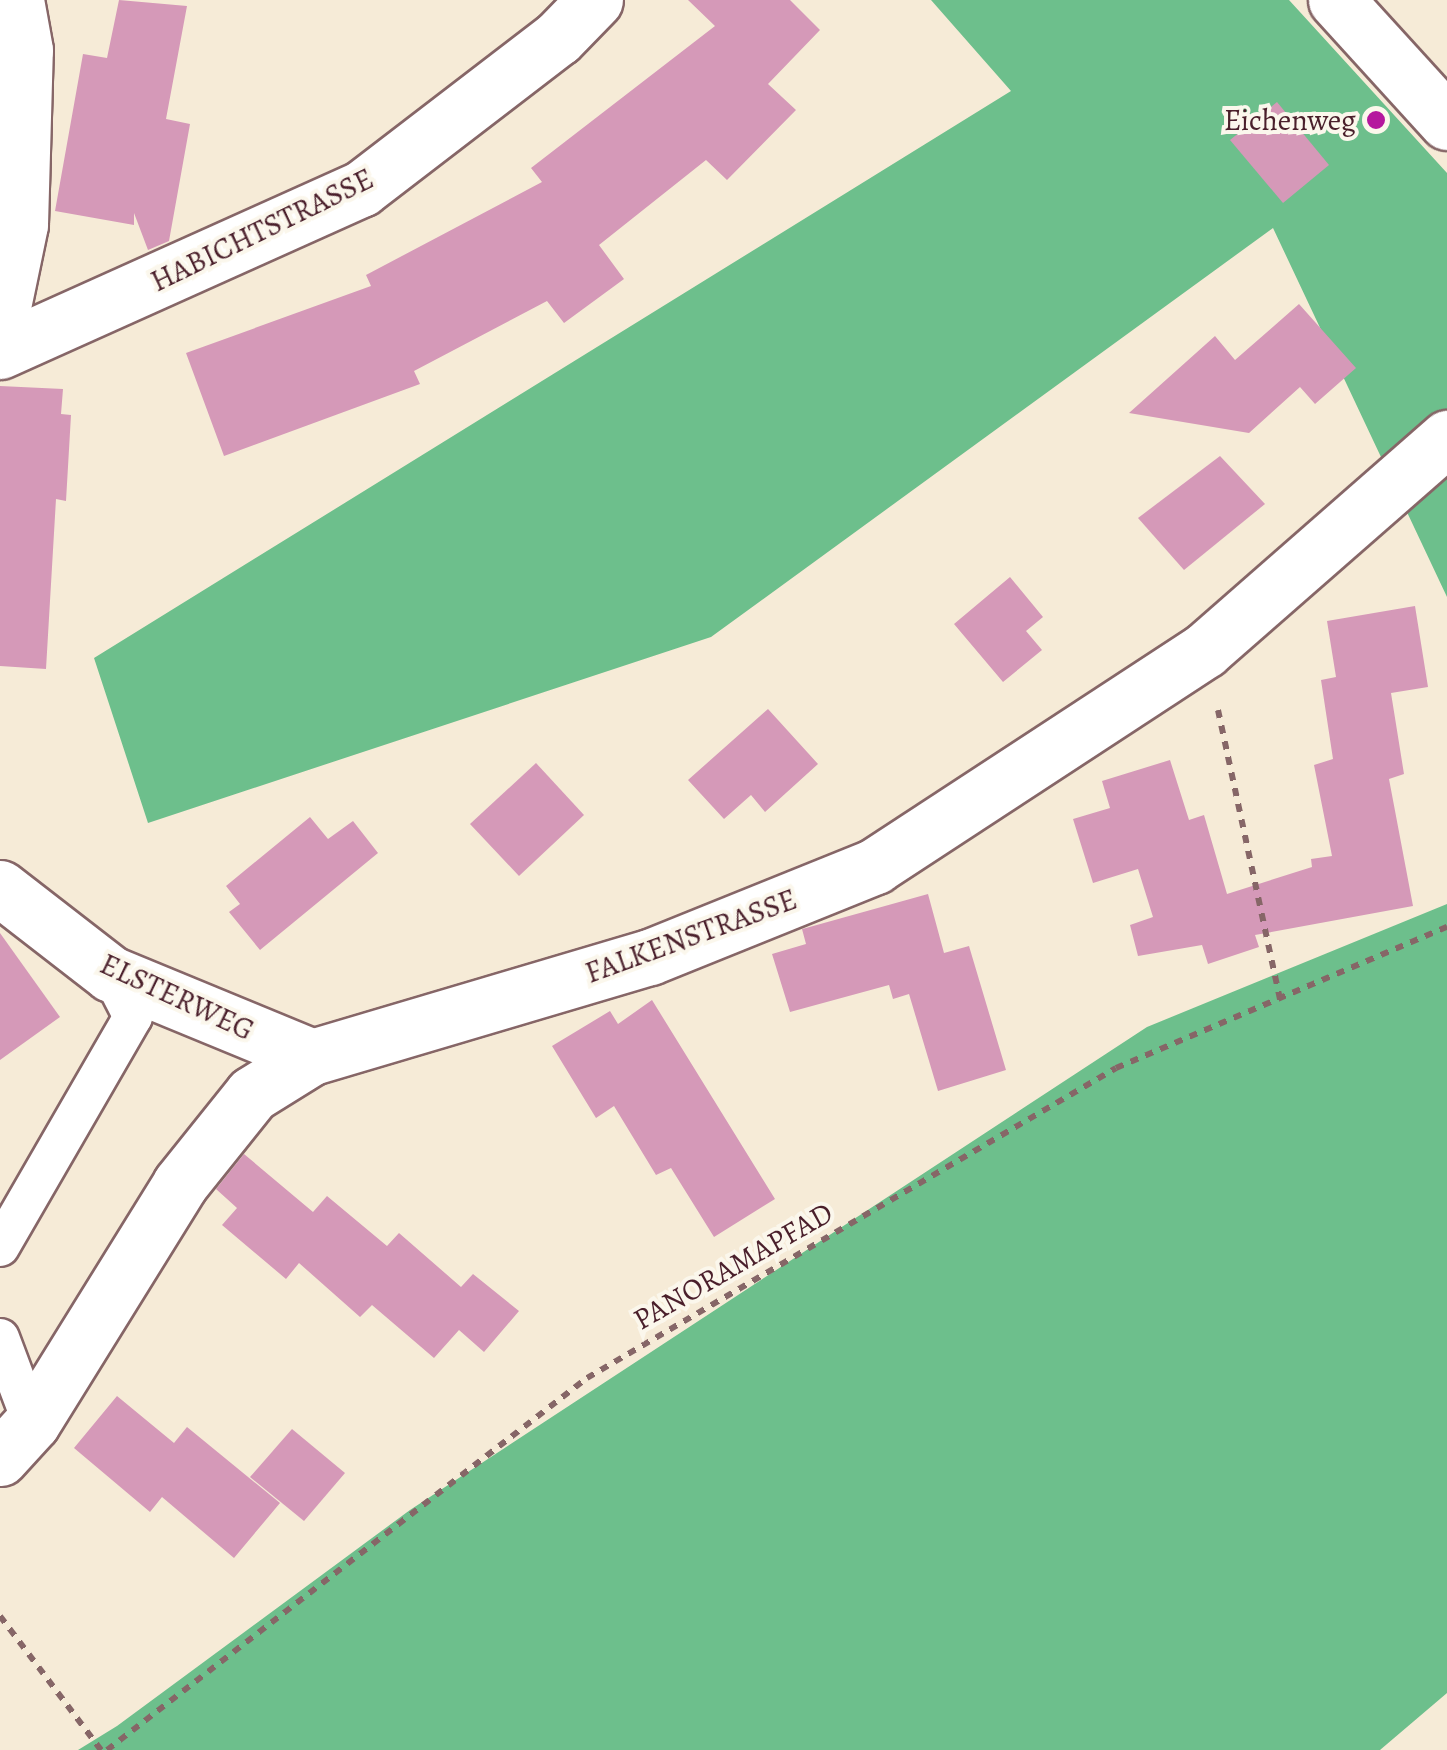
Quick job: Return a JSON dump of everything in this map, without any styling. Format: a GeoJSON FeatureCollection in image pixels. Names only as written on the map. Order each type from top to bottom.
{"type":"FeatureCollection","features":[{"type":"Feature","properties":{"kind":"street"},"geometry":{"type":"LineString","coordinates":[[0,320],[20,224],[24,50],[16,0]]}},
{"type":"Feature","properties":{"kind":"street","name":"HABICHTSTRASSE"},"geometry":{"type":"LineString","coordinates":[[0,351],[361,189],[558,38],[596,0]]}},
{"type":"Feature","properties":{"kind":"street"},"geometry":{"type":"LineString","coordinates":[[1336,0],[1447,122]]}},
{"type":"Feature","properties":{"kind":"street","name":"FALKENSTRASSE"},"geometry":{"type":"LineString","coordinates":[[16,1440],[180,1184],[252,1094],[312,1057],[650,957],[875,866],[1205,650],[1423,455],[1447,438]]}},
{"type":"Feature","properties":{"kind":"street","name":"ELSTERWEG"},"geometry":{"type":"LineString","coordinates":[[0,888],[112,974],[312,1057]]}},
{"type":"Feature","properties":{"kind":"lane"},"geometry":{"type":"LineString","coordinates":[[0,1247],[133,1017],[112,974]]}},
{"type":"Feature","properties":{"kind":"lane"},"geometry":{"type":"LineString","coordinates":[[0,1338],[16,1440]]}},
{"type":"Feature","properties":{"kind":"path"},"geometry":{"type":"LineString","coordinates":[[1205,650],[1280,1000]]}},
{"type":"Feature","properties":{"kind":"path","name":"PANORAMAPFAD"},"geometry":{"type":"LineString","coordinates":[[104,1750],[587,1378],[1116,1068],[1447,927]]}},
{"type":"Feature","properties":{"kind":"path"},"geometry":{"type":"LineString","coordinates":[[0,1616],[104,1750]]}},
{"type":"Feature","properties":{"kind":"green space"},"geometry":{"type":"Polygon","coordinates":[[[931,0],[1289,0],[1447,173],[1447,597],[1273,228],[711,637],[148,823],[94,658],[1011,91],[931,0]]]}},
{"type":"Feature","properties":{"kind":"green space"},"geometry":{"type":"Polygon","coordinates":[[[1447,904],[1447,1693],[1380,1750],[78,1750],[117,1726],[410,1510],[1147,1027],[1447,904]]]}},
{"type":"Feature","properties":{"kind":"building"},"geometry":{"type":"Polygon","coordinates":[[[119,0],[187,6],[166,119],[190,124],[169,241],[148,250],[134,213],[134,225],[55,211],[83,54],[107,58],[119,0]]]}},
{"type":"Feature","properties":{"kind":"building"},"geometry":{"type":"Polygon","coordinates":[[[688,0],[790,0],[820,30],[768,84],[796,110],[727,180],[706,160],[599,245],[624,279],[564,323],[547,301],[414,371],[420,384],[224,456],[186,353],[371,286],[366,275],[542,182],[531,168],[715,26],[688,0]]]}},
{"type":"Feature","properties":{"kind":"building"},"geometry":{"type":"Polygon","coordinates":[[[1277,102],[1329,165],[1283,203],[1230,140],[1277,102]]]}},
{"type":"Feature","properties":{"kind":"building"},"geometry":{"type":"Polygon","coordinates":[[[1299,304],[1356,368],[1315,404],[1300,387],[1249,433],[1129,413],[1215,336],[1235,360],[1299,304]]]}},
{"type":"Feature","properties":{"kind":"building"},"geometry":{"type":"Polygon","coordinates":[[[0,386],[63,389],[61,414],[71,415],[66,501],[56,499],[46,669],[0,666],[0,386]]]}},
{"type":"Feature","properties":{"kind":"building"},"geometry":{"type":"Polygon","coordinates":[[[1220,456],[1265,504],[1184,570],[1138,518],[1220,456]]]}},
{"type":"Feature","properties":{"kind":"building"},"geometry":{"type":"Polygon","coordinates":[[[1010,577],[1043,617],[1026,631],[1042,650],[1003,682],[954,624],[1010,577]]]}},
{"type":"Feature","properties":{"kind":"building"},"geometry":{"type":"Polygon","coordinates":[[[1415,606],[1428,687],[1391,693],[1404,774],[1389,779],[1413,906],[1255,935],[1259,947],[1208,964],[1202,945],[1138,956],[1130,925],[1153,917],[1138,869],[1093,883],[1073,819],[1110,808],[1102,781],[1170,760],[1189,820],[1204,815],[1227,894],[1312,867],[1311,859],[1332,856],[1314,765],[1333,759],[1321,680],[1336,677],[1327,621],[1415,606]]]}},
{"type":"Feature","properties":{"kind":"building"},"geometry":{"type":"Polygon","coordinates":[[[768,709],[818,764],[765,812],[751,795],[724,819],[688,780],[768,709]]]}},
{"type":"Feature","properties":{"kind":"building"},"geometry":{"type":"Polygon","coordinates":[[[536,763],[584,815],[519,876],[470,824],[536,763]]]}},
{"type":"Feature","properties":{"kind":"building"},"geometry":{"type":"Polygon","coordinates":[[[310,817],[328,839],[353,821],[378,853],[260,950],[229,912],[240,904],[226,886],[310,817]]]}},
{"type":"Feature","properties":{"kind":"building"},"geometry":{"type":"Polygon","coordinates":[[[928,894],[944,953],[969,946],[1006,1070],[938,1091],[909,994],[893,999],[889,985],[790,1012],[772,954],[806,944],[802,929],[928,894]]]}},
{"type":"Feature","properties":{"kind":"building"},"geometry":{"type":"Polygon","coordinates":[[[0,933],[60,1017],[0,1060],[0,933]]]}},
{"type":"Feature","properties":{"kind":"building"},"geometry":{"type":"Polygon","coordinates":[[[652,1000],[775,1199],[714,1237],[671,1168],[656,1175],[614,1106],[596,1118],[552,1046],[610,1011],[618,1024],[652,1000]]]}},
{"type":"Feature","properties":{"kind":"building"},"geometry":{"type":"Polygon","coordinates":[[[244,1154],[313,1212],[327,1196],[387,1246],[399,1233],[461,1287],[473,1274],[519,1311],[484,1352],[459,1330],[434,1358],[372,1305],[360,1317],[299,1263],[286,1279],[222,1225],[237,1208],[216,1189],[244,1154]]]}},
{"type":"Feature","properties":{"kind":"building"},"geometry":{"type":"Polygon","coordinates":[[[117,1396],[174,1443],[187,1427],[280,1503],[234,1558],[162,1497],[150,1512],[74,1448],[117,1396]]]}},
{"type":"Feature","properties":{"kind":"building"},"geometry":{"type":"Polygon","coordinates":[[[292,1429],[345,1473],[304,1521],[250,1477],[292,1429]]]}},
{"type":"Feature","properties":{"kind":"place","name":"Eichenweg"},"geometry":{"type":"Point","coordinates":[1376,120]}}]}
